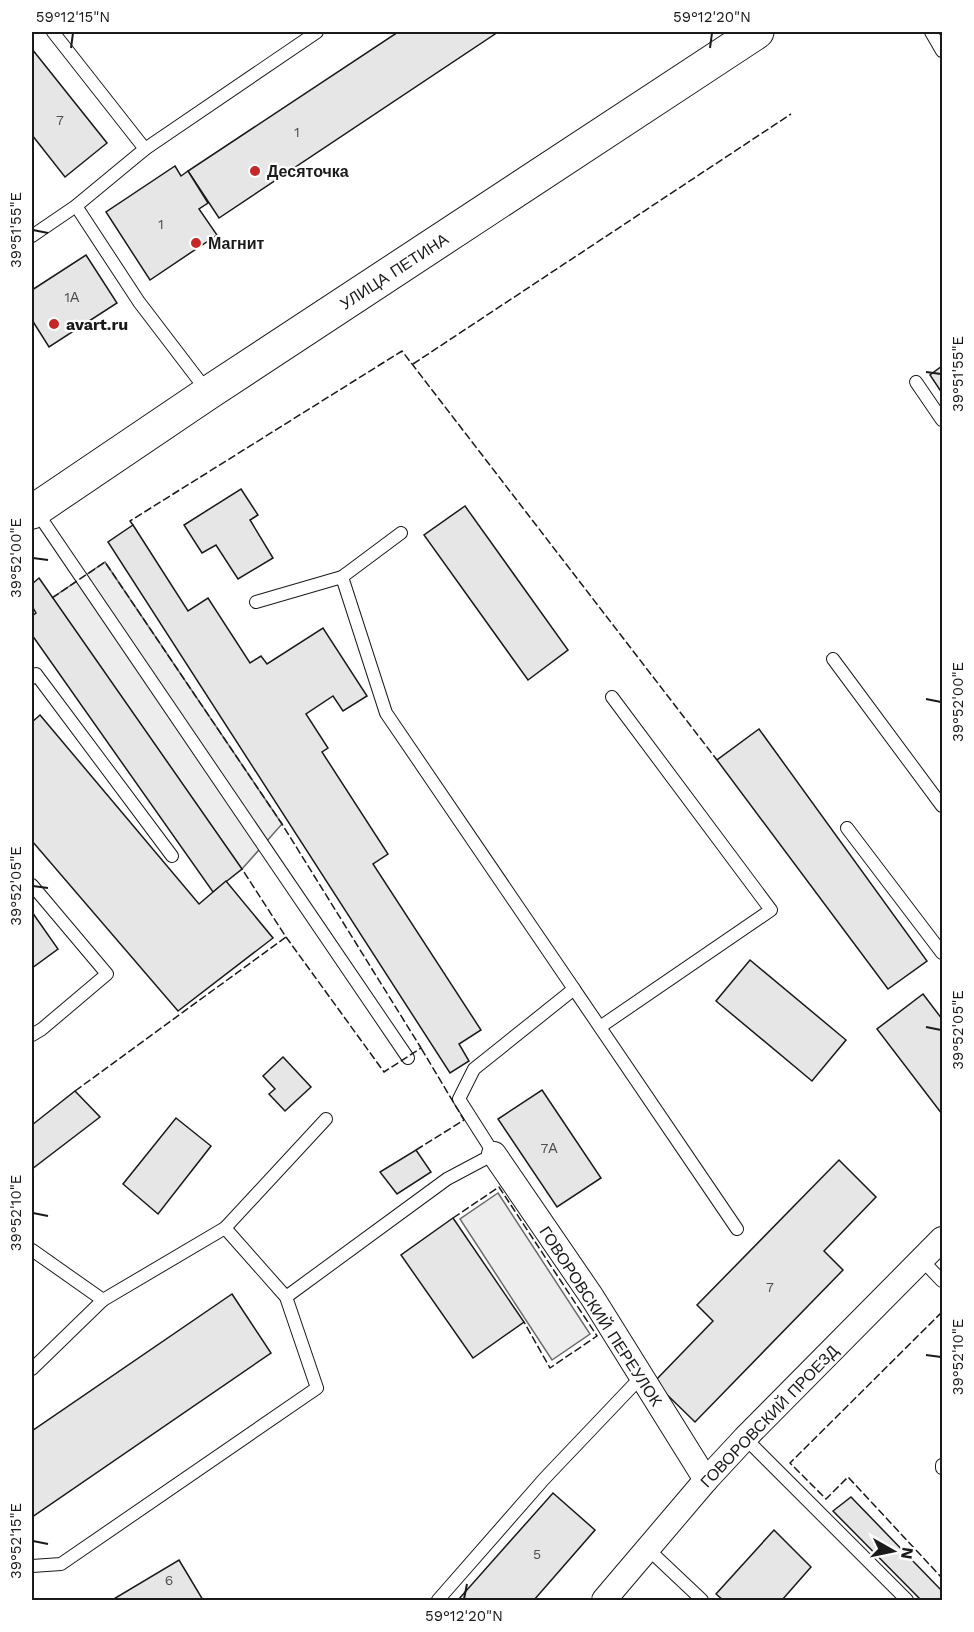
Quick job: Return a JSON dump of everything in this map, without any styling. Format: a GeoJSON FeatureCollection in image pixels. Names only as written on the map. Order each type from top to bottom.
{"type":"FeatureCollection","features":[{"type":"Feature","properties":{"kind":"street","name":"УЛИЦА ПЕТИНА"},"geometry":{"type":"LineString","coordinates":[[33,510],[757,32]]}},
{"type":"Feature","properties":{"kind":"street","name":"ГОВОРОВСКИЙ ПЕРЕУЛОК"},"geometry":{"type":"LineString","coordinates":[[494,1154],[592,1297],[706,1479]]}},
{"type":"Feature","properties":{"kind":"street","name":"ГОВОРОВСКИЙ ПРОЕЗД"},"geometry":{"type":"LineString","coordinates":[[604,1600],[706,1479],[942,1239]]}},
{"type":"Feature","properties":{"kind":"lane"},"geometry":{"type":"LineString","coordinates":[[53,32],[145,149]]}},
{"type":"Feature","properties":{"kind":"lane"},"geometry":{"type":"LineString","coordinates":[[32,236],[76,206],[145,149],[317,32]]}},
{"type":"Feature","properties":{"kind":"lane"},"geometry":{"type":"LineString","coordinates":[[931,32],[942,51]]}},
{"type":"Feature","properties":{"kind":"lane"},"geometry":{"type":"LineString","coordinates":[[76,206],[139,302],[208,393]]}},
{"type":"Feature","properties":{"kind":"lane"},"geometry":{"type":"LineString","coordinates":[[916,382],[942,420]]}},
{"type":"Feature","properties":{"kind":"lane"},"geometry":{"type":"LineString","coordinates":[[33,510],[408,1058]]}},
{"type":"Feature","properties":{"kind":"lane"},"geometry":{"type":"LineString","coordinates":[[256,602],[342,577],[401,533]]}},
{"type":"Feature","properties":{"kind":"lane"},"geometry":{"type":"LineString","coordinates":[[342,577],[386,713],[736,1229]]}},
{"type":"Feature","properties":{"kind":"lane"},"geometry":{"type":"LineString","coordinates":[[833,659],[942,806]]}},
{"type":"Feature","properties":{"kind":"lane"},"geometry":{"type":"LineString","coordinates":[[32,678],[36,674],[172,856]]}},
{"type":"Feature","properties":{"kind":"lane"},"geometry":{"type":"LineString","coordinates":[[600,1027],[771,910],[612,697]]}},
{"type":"Feature","properties":{"kind":"lane"},"geometry":{"type":"LineString","coordinates":[[847,828],[942,953]]}},
{"type":"Feature","properties":{"kind":"lane"},"geometry":{"type":"LineString","coordinates":[[32,885],[108,974],[32,1035]]}},
{"type":"Feature","properties":{"kind":"lane"},"geometry":{"type":"LineString","coordinates":[[286,1297],[447,1179],[494,1154],[459,1099],[474,1070],[574,989]]}},
{"type":"Feature","properties":{"kind":"lane"},"geometry":{"type":"LineString","coordinates":[[32,1369],[103,1300],[225,1228],[326,1119]]}},
{"type":"Feature","properties":{"kind":"lane"},"geometry":{"type":"LineString","coordinates":[[32,1566],[61,1564],[318,1388],[286,1297],[225,1228]]}},
{"type":"Feature","properties":{"kind":"lane"},"geometry":{"type":"LineString","coordinates":[[32,1250],[103,1300]]}},
{"type":"Feature","properties":{"kind":"lane"},"geometry":{"type":"LineString","coordinates":[[922,1260],[942,1281]]}},
{"type":"Feature","properties":{"kind":"lane"},"geometry":{"type":"LineString","coordinates":[[438,1600],[544,1479],[642,1376]]}},
{"type":"Feature","properties":{"kind":"lane"},"geometry":{"type":"LineString","coordinates":[[745,1438],[907,1600]]}},
{"type":"Feature","properties":{"kind":"lane"},"geometry":{"type":"LineString","coordinates":[[648,1549],[702,1600]]}},
{"type":"Feature","properties":{"kind":"shaded area"},"geometry":{"type":"Polygon","coordinates":[[[105,562],[282,824],[242,869],[52,598],[105,562]]]}},
{"type":"Feature","properties":{"kind":"shaded area"},"geometry":{"type":"Polygon","coordinates":[[[498,1193],[590,1334],[552,1360],[460,1219],[498,1193]]]}},
{"type":"Feature","properties":{"kind":"building"},"geometry":{"type":"Polygon","coordinates":[[[398,32],[498,32],[219,218],[188,171],[398,32]]]}},
{"type":"Feature","properties":{"kind":"building"},"geometry":{"type":"Polygon","coordinates":[[[32,49],[107,143],[65,177],[32,135],[32,49]]]}},
{"type":"Feature","properties":{"kind":"building"},"geometry":{"type":"Polygon","coordinates":[[[175,166],[181,176],[188,171],[208,203],[199,209],[217,235],[150,280],[106,212],[175,166]]]}},
{"type":"Feature","properties":{"kind":"building"},"geometry":{"type":"Polygon","coordinates":[[[86,255],[117,303],[49,347],[32,320],[32,290],[86,255]]]}},
{"type":"Feature","properties":{"kind":"building"},"geometry":{"type":"Polygon","coordinates":[[[942,366],[942,393],[930,375],[942,366]]]}},
{"type":"Feature","properties":{"kind":"building"},"geometry":{"type":"Polygon","coordinates":[[[241,489],[258,515],[250,520],[273,558],[238,579],[216,545],[202,553],[184,525],[241,489]]]}},
{"type":"Feature","properties":{"kind":"building"},"geometry":{"type":"Polygon","coordinates":[[[465,506],[568,650],[528,680],[424,535],[465,506]]]}},
{"type":"Feature","properties":{"kind":"building"},"geometry":{"type":"Polygon","coordinates":[[[133,525],[188,611],[208,598],[250,663],[261,656],[267,664],[323,628],[367,696],[343,711],[333,696],[306,714],[328,748],[322,752],[388,854],[373,864],[481,1030],[459,1044],[469,1061],[450,1073],[108,542],[133,525]]]}},
{"type":"Feature","properties":{"kind":"building"},"geometry":{"type":"Polygon","coordinates":[[[39,578],[242,869],[213,892],[32,635],[32,616],[36,613],[32,606],[32,584],[39,578]]]}},
{"type":"Feature","properties":{"kind":"building"},"geometry":{"type":"Polygon","coordinates":[[[40,715],[199,904],[226,881],[273,938],[178,1011],[32,841],[32,722],[40,715]]]}},
{"type":"Feature","properties":{"kind":"building"},"geometry":{"type":"Polygon","coordinates":[[[759,729],[927,961],[888,989],[717,760],[759,729]]]}},
{"type":"Feature","properties":{"kind":"building"},"geometry":{"type":"Polygon","coordinates":[[[32,912],[58,949],[32,968],[32,912]]]}},
{"type":"Feature","properties":{"kind":"building"},"geometry":{"type":"Polygon","coordinates":[[[750,960],[846,1040],[812,1081],[716,1001],[750,960]]]}},
{"type":"Feature","properties":{"kind":"building"},"geometry":{"type":"Polygon","coordinates":[[[923,994],[942,1019],[942,1114],[877,1029],[923,994]]]}},
{"type":"Feature","properties":{"kind":"building"},"geometry":{"type":"Polygon","coordinates":[[[283,1057],[311,1087],[285,1111],[269,1094],[275,1089],[263,1076],[283,1057]]]}},
{"type":"Feature","properties":{"kind":"building"},"geometry":{"type":"Polygon","coordinates":[[[542,1090],[601,1178],[557,1207],[498,1119],[542,1090]]]}},
{"type":"Feature","properties":{"kind":"building"},"geometry":{"type":"Polygon","coordinates":[[[75,1091],[100,1117],[32,1169],[32,1125],[75,1091]]]}},
{"type":"Feature","properties":{"kind":"building"},"geometry":{"type":"Polygon","coordinates":[[[176,1118],[211,1146],[158,1214],[123,1184],[176,1118]]]}},
{"type":"Feature","properties":{"kind":"building"},"geometry":{"type":"Polygon","coordinates":[[[416,1150],[431,1172],[397,1194],[380,1172],[416,1150]]]}},
{"type":"Feature","properties":{"kind":"building"},"geometry":{"type":"Polygon","coordinates":[[[839,1160],[876,1197],[824,1251],[843,1270],[695,1422],[654,1382],[713,1321],[697,1305],[839,1160]]]}},
{"type":"Feature","properties":{"kind":"building"},"geometry":{"type":"Polygon","coordinates":[[[453,1218],[524,1322],[473,1358],[401,1255],[453,1218]]]}},
{"type":"Feature","properties":{"kind":"building"},"geometry":{"type":"Polygon","coordinates":[[[232,1294],[271,1353],[32,1517],[32,1431],[232,1294]]]}},
{"type":"Feature","properties":{"kind":"building"},"geometry":{"type":"Polygon","coordinates":[[[553,1493],[595,1530],[534,1600],[458,1600],[553,1493]]]}},
{"type":"Feature","properties":{"kind":"building"},"geometry":{"type":"Polygon","coordinates":[[[851,1497],[942,1591],[942,1600],[921,1600],[833,1511],[851,1497]]]}},
{"type":"Feature","properties":{"kind":"building"},"geometry":{"type":"Polygon","coordinates":[[[774,1530],[811,1567],[782,1600],[723,1600],[716,1594],[774,1530]]]}},
{"type":"Feature","properties":{"kind":"building"},"geometry":{"type":"Polygon","coordinates":[[[179,1560],[203,1600],[112,1600],[179,1560]]]}},
{"type":"Feature","properties":{"kind":"fence"},"geometry":{"type":"LineString","coordinates":[[413,364],[791,114]]}},
{"type":"Feature","properties":{"kind":"fence"},"geometry":{"type":"LineString","coordinates":[[133,525],[130,521],[402,351],[717,760]]}},
{"type":"Feature","properties":{"kind":"fence"},"geometry":{"type":"LineString","coordinates":[[52,598],[105,562],[282,824],[421,1048],[384,1072],[286,937],[242,869]]}},
{"type":"Feature","properties":{"kind":"fence"},"geometry":{"type":"LineString","coordinates":[[75,1091],[286,937]]}},
{"type":"Feature","properties":{"kind":"fence"},"geometry":{"type":"LineString","coordinates":[[416,1150],[464,1120],[421,1048]]}},
{"type":"Feature","properties":{"kind":"fence"},"geometry":{"type":"LineString","coordinates":[[453,1218],[499,1187],[597,1336],[550,1368],[524,1322]]}},
{"type":"Feature","properties":{"kind":"fence"},"geometry":{"type":"LineString","coordinates":[[942,1312],[790,1463],[826,1499],[848,1477],[942,1578]]}},
{"type":"Feature","properties":{"kind":"place","name":"Десяточка"},"geometry":{"type":"Point","coordinates":[255,171]}},
{"type":"Feature","properties":{"kind":"place","name":"Магнит"},"geometry":{"type":"Point","coordinates":[196,243]}},
{"type":"Feature","properties":{"kind":"place","name":"avart.ru"},"geometry":{"type":"Point","coordinates":[54,324]}}]}
